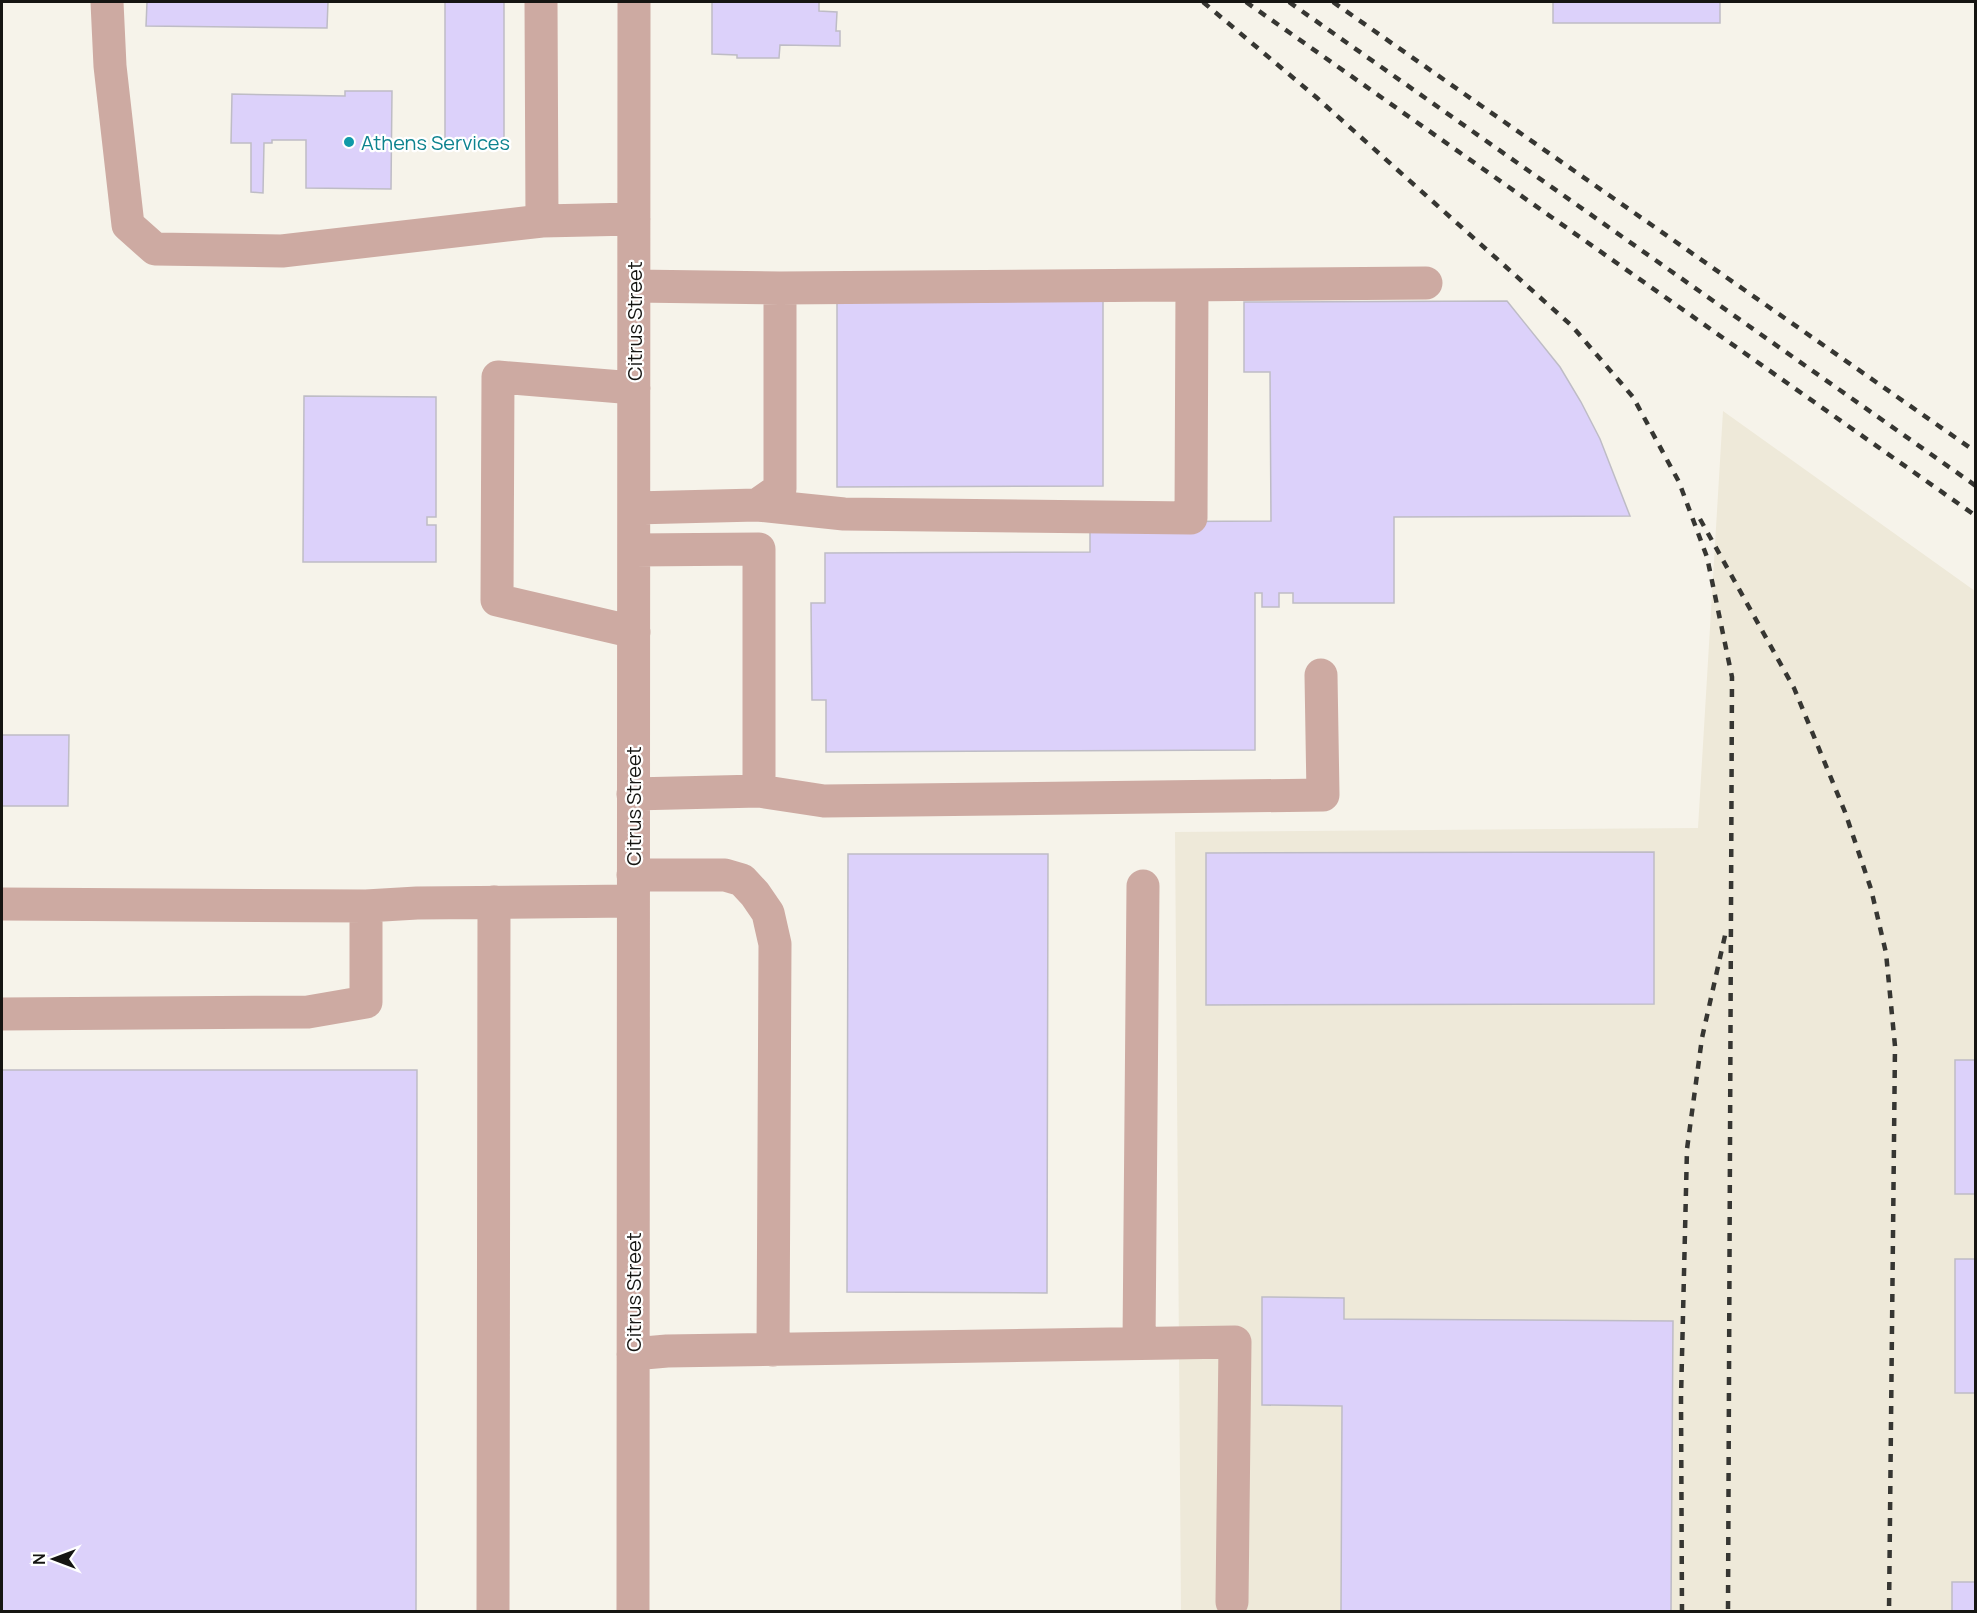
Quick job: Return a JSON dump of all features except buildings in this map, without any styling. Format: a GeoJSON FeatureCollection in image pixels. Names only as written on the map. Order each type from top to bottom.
{"type":"FeatureCollection","features":[{"type":"Feature","properties":{"kind":"street"},"geometry":{"type":"LineString","coordinates":[[107,2],[110,66],[128,225],[155,249],[282,251],[542,221],[634,219]]}},
{"type":"Feature","properties":{"kind":"street"},"geometry":{"type":"LineString","coordinates":[[542,2],[542,221]]}},
{"type":"Feature","properties":{"kind":"street","name":"Citrus Street"},"geometry":{"type":"LineString","coordinates":[[633,1611],[634,2]]}},
{"type":"Feature","properties":{"kind":"street"},"geometry":{"type":"LineString","coordinates":[[634,286],[780,288],[1426,283]]}},
{"type":"Feature","properties":{"kind":"street"},"geometry":{"type":"LineString","coordinates":[[634,507],[757,506],[844,514],[1191,518],[1192,285]]}},
{"type":"Feature","properties":{"kind":"street"},"geometry":{"type":"LineString","coordinates":[[757,506],[780,489],[780,288]]}},
{"type":"Feature","properties":{"kind":"street"},"geometry":{"type":"LineString","coordinates":[[634,388],[498,377],[497,600],[634,632]]}},
{"type":"Feature","properties":{"kind":"street"},"geometry":{"type":"LineString","coordinates":[[634,550],[759,549],[759,791]]}},
{"type":"Feature","properties":{"kind":"street"},"geometry":{"type":"LineString","coordinates":[[633,794],[759,791],[824,801],[1323,795],[1321,675]]}},
{"type":"Feature","properties":{"kind":"street"},"geometry":{"type":"LineString","coordinates":[[2,904],[366,906],[494,902],[633,888],[725,875],[742,880],[768,913],[775,944],[773,1350]]}},
{"type":"Feature","properties":{"kind":"street"},"geometry":{"type":"LineString","coordinates":[[1139,1343],[1143,886]]}},
{"type":"Feature","properties":{"kind":"street"},"geometry":{"type":"LineString","coordinates":[[493,1611],[494,902]]}},
{"type":"Feature","properties":{"kind":"street"},"geometry":{"type":"LineString","coordinates":[[2,1014],[308,1012],[366,1002],[366,906]]}},
{"type":"Feature","properties":{"kind":"street"},"geometry":{"type":"LineString","coordinates":[[633,1354],[667,1351],[1235,1342],[1232,1602]]}},
{"type":"Feature","properties":{"kind":"shaded area"},"geometry":{"type":"Polygon","coordinates":[[[1723,411],[1975,591],[1975,1611],[1181,1611],[1175,832],[1698,828],[1723,411]]]}},
{"type":"Feature","properties":{"kind":"railway"},"geometry":{"type":"LineString","coordinates":[[1203,2],[1316,97],[1572,326],[1633,397],[1679,482],[1707,557],[1732,677],[1728,1612]]}},
{"type":"Feature","properties":{"kind":"railway"},"geometry":{"type":"LineString","coordinates":[[1246,2],[1976,516]]}},
{"type":"Feature","properties":{"kind":"railway"},"geometry":{"type":"LineString","coordinates":[[1289,2],[1976,486]]}},
{"type":"Feature","properties":{"kind":"railway"},"geometry":{"type":"LineString","coordinates":[[1333,2],[1976,452]]}},
{"type":"Feature","properties":{"kind":"railway"},"geometry":{"type":"LineString","coordinates":[[1700,519],[1794,688],[1845,812],[1871,889],[1886,953],[1895,1046],[1889,1612]]}},
{"type":"Feature","properties":{"kind":"railway"},"geometry":{"type":"LineString","coordinates":[[1682,1612],[1681,1398],[1687,1149],[1702,1038],[1726,931]]}},
{"type":"Feature","properties":{"kind":"place","name":"Athens Services"},"geometry":{"type":"Point","coordinates":[349,142]}}]}
